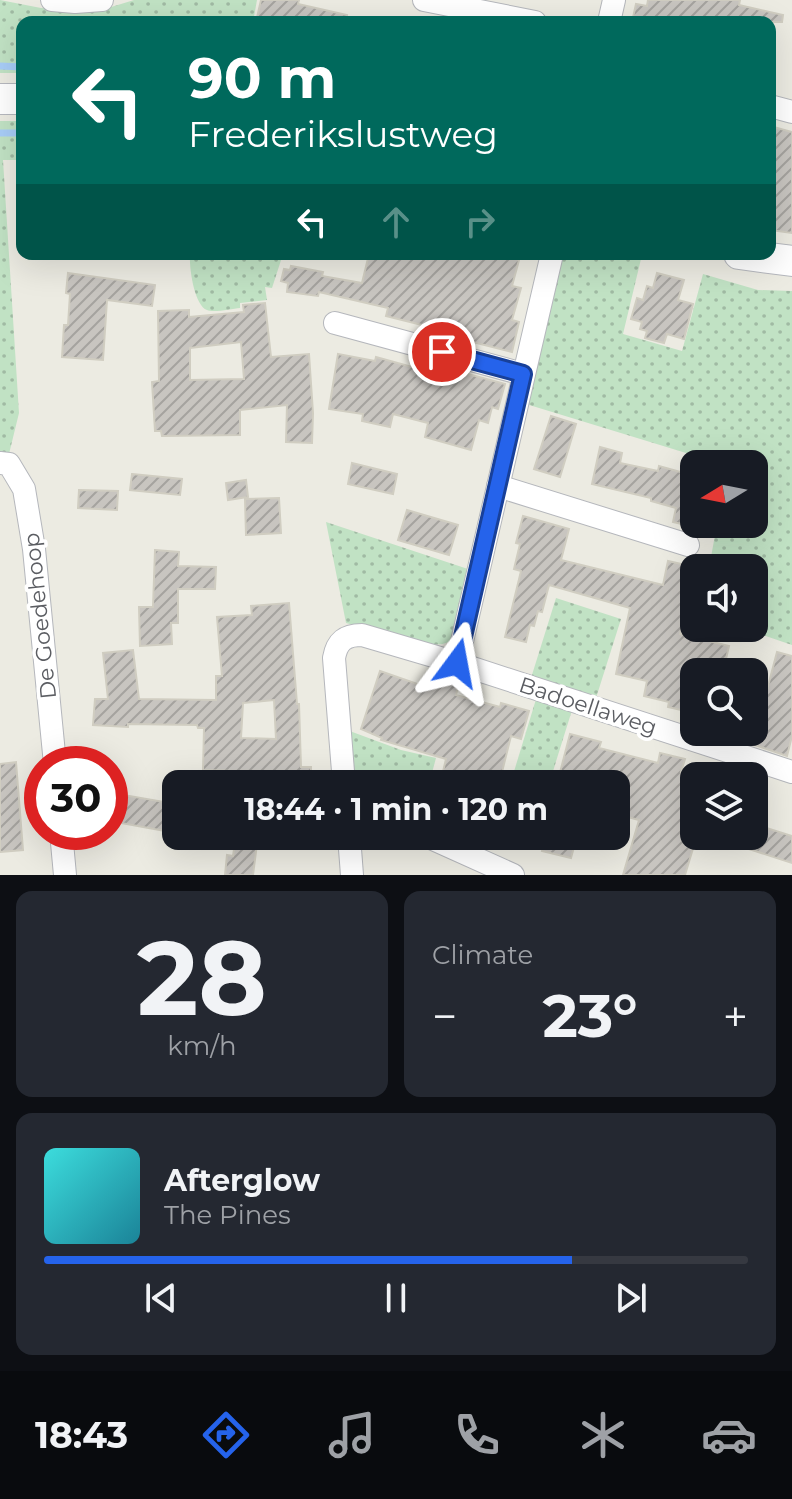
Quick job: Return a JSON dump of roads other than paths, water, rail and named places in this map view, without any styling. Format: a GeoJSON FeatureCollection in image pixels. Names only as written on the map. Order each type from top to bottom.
{"type":"FeatureCollection","features":[{"type":"Feature","properties":{"kind":"street"},"geometry":{"type":"LineString","coordinates":[[52,0],[102,0]]}},
{"type":"Feature","properties":{"kind":"street"},"geometry":{"type":"LineString","coordinates":[[424,0],[505,16]]}},
{"type":"Feature","properties":{"kind":"street"},"geometry":{"type":"LineString","coordinates":[[457,663],[551,260]]}},
{"type":"Feature","properties":{"kind":"street"},"geometry":{"type":"LineString","coordinates":[[335,323],[523,374]]}},
{"type":"Feature","properties":{"kind":"street","name":"De Goedehoop"},"geometry":{"type":"LineString","coordinates":[[7,467],[24,489],[34,549],[53,746]]}},
{"type":"Feature","properties":{"kind":"street"},"geometry":{"type":"LineString","coordinates":[[498,486],[688,545]]}},
{"type":"Feature","properties":{"kind":"street","name":"Badoellaweg"},"geometry":{"type":"LineString","coordinates":[[343,770],[334,658],[339,643],[345,637],[362,635],[792,772]]}},
{"type":"Feature","properties":{"kind":"street"},"geometry":{"type":"LineString","coordinates":[[63,850],[65,875]]}},
{"type":"Feature","properties":{"kind":"street"},"geometry":{"type":"LineString","coordinates":[[350,850],[352,875]]}},
{"type":"Feature","properties":{"kind":"street"},"geometry":{"type":"LineString","coordinates":[[457,850],[513,875]]}},
{"type":"Feature","properties":{"kind":"waterway"},"geometry":{"type":"LineString","coordinates":[[0,66],[16,67]]}},
{"type":"Feature","properties":{"kind":"waterway"},"geometry":{"type":"LineString","coordinates":[[0,133],[16,133]]}}]}
